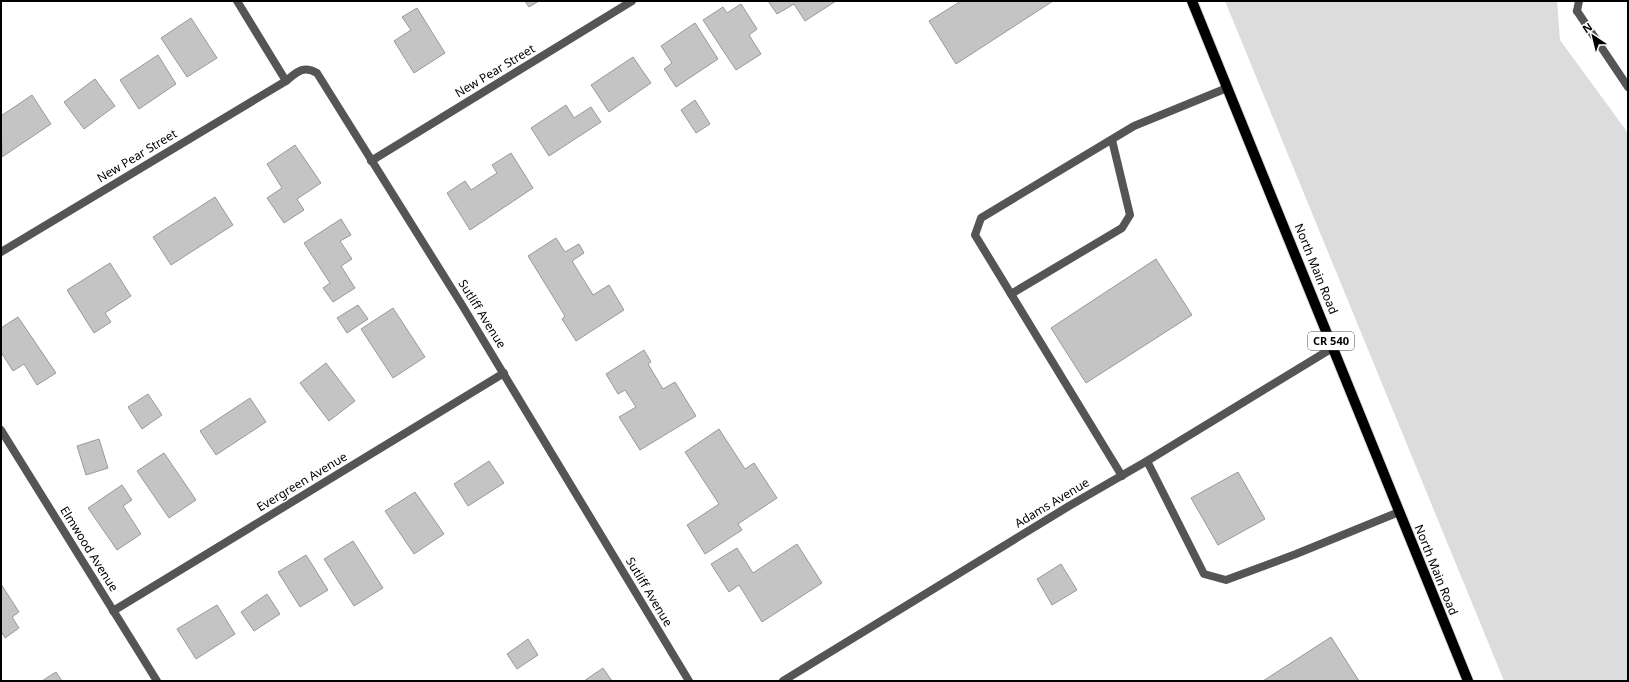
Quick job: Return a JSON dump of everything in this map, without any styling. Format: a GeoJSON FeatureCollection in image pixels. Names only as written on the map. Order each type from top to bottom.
{"type":"FeatureCollection","features":[{"type":"Feature","properties":{"kind":"main road","name":"North Main Road"},"geometry":{"type":"LineString","coordinates":[[1192,1],[1468,681]]}},
{"type":"Feature","properties":{"kind":"street"},"geometry":{"type":"LineString","coordinates":[[237,1],[286,81]]}},
{"type":"Feature","properties":{"kind":"street","name":"New Pear Street"},"geometry":{"type":"LineString","coordinates":[[371,160],[632,1]]}},
{"type":"Feature","properties":{"kind":"street"},"geometry":{"type":"LineString","coordinates":[[1579,1],[1577,11],[1628,87]]}},
{"type":"Feature","properties":{"kind":"street","name":"Sutliff Avenue"},"geometry":{"type":"LineString","coordinates":[[286,81],[303,69],[310,69],[317,73],[504,373],[689,681]]}},
{"type":"Feature","properties":{"kind":"street","name":"New Pear Street"},"geometry":{"type":"LineString","coordinates":[[1,252],[286,81]]}},
{"type":"Feature","properties":{"kind":"street"},"geometry":{"type":"LineString","coordinates":[[1122,476],[975,235],[981,218],[1134,126],[1228,88]]}},
{"type":"Feature","properties":{"kind":"street"},"geometry":{"type":"LineString","coordinates":[[1011,294],[1122,228],[1130,215],[1112,140]]}},
{"type":"Feature","properties":{"kind":"street","name":"Adams Avenue"},"geometry":{"type":"LineString","coordinates":[[784,681],[1069,506],[1122,476],[1334,348]]}},
{"type":"Feature","properties":{"kind":"street","name":"Evergreen Avenue"},"geometry":{"type":"LineString","coordinates":[[113,611],[504,373]]}},
{"type":"Feature","properties":{"kind":"street","name":"Elmwood Avenue"},"geometry":{"type":"LineString","coordinates":[[1,430],[157,681]]}},
{"type":"Feature","properties":{"kind":"street"},"geometry":{"type":"LineString","coordinates":[[1147,461],[1204,574],[1226,580],[1350,533],[1399,512]]}},
{"type":"Feature","properties":{"kind":"shaded area"},"geometry":{"type":"Polygon","coordinates":[[[1225,1],[1557,1],[1560,40],[1628,133],[1628,681],[1504,681],[1225,1]]]}},
{"type":"Feature","properties":{"kind":"building"},"geometry":{"type":"Polygon","coordinates":[[[525,1],[539,1],[529,7],[525,1]]]}},
{"type":"Feature","properties":{"kind":"building"},"geometry":{"type":"Polygon","coordinates":[[[768,1],[836,1],[805,21],[794,4],[777,14],[768,1]]]}},
{"type":"Feature","properties":{"kind":"building"},"geometry":{"type":"Polygon","coordinates":[[[961,1],[1053,1],[956,64],[929,21],[961,1]]]}},
{"type":"Feature","properties":{"kind":"building"},"geometry":{"type":"Polygon","coordinates":[[[741,4],[757,29],[749,35],[761,54],[736,70],[703,20],[723,7],[727,13],[741,4]]]}},
{"type":"Feature","properties":{"kind":"building"},"geometry":{"type":"Polygon","coordinates":[[[417,8],[445,53],[414,73],[394,41],[411,30],[402,17],[417,8]]]}},
{"type":"Feature","properties":{"kind":"building"},"geometry":{"type":"Polygon","coordinates":[[[191,18],[217,58],[187,77],[161,38],[191,18]]]}},
{"type":"Feature","properties":{"kind":"building"},"geometry":{"type":"Polygon","coordinates":[[[695,23],[718,59],[676,87],[664,69],[672,63],[661,46],[695,23]]]}},
{"type":"Feature","properties":{"kind":"building"},"geometry":{"type":"Polygon","coordinates":[[[158,55],[176,84],[139,109],[120,80],[158,55]]]}},
{"type":"Feature","properties":{"kind":"building"},"geometry":{"type":"Polygon","coordinates":[[[633,57],[651,83],[609,112],[591,85],[633,57]]]}},
{"type":"Feature","properties":{"kind":"building"},"geometry":{"type":"Polygon","coordinates":[[[95,79],[115,106],[84,129],[64,102],[95,79]]]}},
{"type":"Feature","properties":{"kind":"building"},"geometry":{"type":"Polygon","coordinates":[[[32,95],[51,124],[2,157],[1,116],[32,95]]]}},
{"type":"Feature","properties":{"kind":"building"},"geometry":{"type":"Polygon","coordinates":[[[695,100],[710,124],[696,133],[681,110],[695,100]]]}},
{"type":"Feature","properties":{"kind":"building"},"geometry":{"type":"Polygon","coordinates":[[[566,105],[574,118],[591,107],[601,122],[549,156],[531,128],[566,105]]]}},
{"type":"Feature","properties":{"kind":"building"},"geometry":{"type":"Polygon","coordinates":[[[295,145],[321,183],[297,199],[304,210],[284,223],[267,198],[282,188],[267,164],[295,145]]]}},
{"type":"Feature","properties":{"kind":"building"},"geometry":{"type":"Polygon","coordinates":[[[511,153],[533,188],[470,230],[447,193],[465,181],[471,190],[497,173],[492,165],[511,153]]]}},
{"type":"Feature","properties":{"kind":"building"},"geometry":{"type":"Polygon","coordinates":[[[215,197],[233,225],[171,265],[153,237],[215,197]]]}},
{"type":"Feature","properties":{"kind":"building"},"geometry":{"type":"Polygon","coordinates":[[[341,219],[351,235],[340,241],[352,259],[341,266],[355,288],[333,302],[323,288],[330,283],[304,243],[341,219]]]}},
{"type":"Feature","properties":{"kind":"building"},"geometry":{"type":"Polygon","coordinates":[[[556,238],[565,252],[579,244],[584,253],[572,261],[593,295],[609,285],[624,310],[576,341],[562,319],[565,316],[528,256],[556,238]]]}},
{"type":"Feature","properties":{"kind":"building"},"geometry":{"type":"Polygon","coordinates":[[[1156,259],[1192,315],[1086,383],[1051,328],[1156,259]]]}},
{"type":"Feature","properties":{"kind":"building"},"geometry":{"type":"Polygon","coordinates":[[[110,263],[131,296],[105,313],[111,322],[94,333],[67,290],[110,263]]]}},
{"type":"Feature","properties":{"kind":"building"},"geometry":{"type":"Polygon","coordinates":[[[358,305],[368,319],[347,333],[337,318],[358,305]]]}},
{"type":"Feature","properties":{"kind":"building"},"geometry":{"type":"Polygon","coordinates":[[[393,308],[425,357],[393,378],[361,329],[393,308]]]}},
{"type":"Feature","properties":{"kind":"building"},"geometry":{"type":"Polygon","coordinates":[[[18,317],[56,373],[37,385],[24,364],[13,371],[1,352],[1,328],[18,317]]]}},
{"type":"Feature","properties":{"kind":"building"},"geometry":{"type":"Polygon","coordinates":[[[644,350],[651,362],[648,364],[663,389],[675,382],[696,416],[640,450],[619,417],[636,407],[625,390],[618,394],[606,374],[644,350]]]}},
{"type":"Feature","properties":{"kind":"building"},"geometry":{"type":"Polygon","coordinates":[[[326,363],[355,401],[329,421],[300,383],[326,363]]]}},
{"type":"Feature","properties":{"kind":"building"},"geometry":{"type":"Polygon","coordinates":[[[148,394],[162,415],[142,429],[128,407],[148,394]]]}},
{"type":"Feature","properties":{"kind":"building"},"geometry":{"type":"Polygon","coordinates":[[[250,398],[266,422],[216,455],[200,431],[250,398]]]}},
{"type":"Feature","properties":{"kind":"building"},"geometry":{"type":"Polygon","coordinates":[[[719,429],[745,469],[754,463],[777,498],[738,524],[742,530],[705,554],[687,525],[719,504],[685,452],[719,429]]]}},
{"type":"Feature","properties":{"kind":"building"},"geometry":{"type":"Polygon","coordinates":[[[99,439],[108,468],[86,475],[77,446],[99,439]]]}},
{"type":"Feature","properties":{"kind":"building"},"geometry":{"type":"Polygon","coordinates":[[[164,453],[196,500],[169,518],[137,471],[164,453]]]}},
{"type":"Feature","properties":{"kind":"building"},"geometry":{"type":"Polygon","coordinates":[[[489,461],[504,483],[468,506],[454,484],[489,461]]]}},
{"type":"Feature","properties":{"kind":"building"},"geometry":{"type":"Polygon","coordinates":[[[1238,472],[1265,519],[1218,545],[1191,498],[1238,472]]]}},
{"type":"Feature","properties":{"kind":"building"},"geometry":{"type":"Polygon","coordinates":[[[122,485],[132,500],[123,506],[141,534],[117,550],[88,508],[122,485]]]}},
{"type":"Feature","properties":{"kind":"building"},"geometry":{"type":"Polygon","coordinates":[[[415,492],[444,534],[414,554],[385,511],[415,492]]]}},
{"type":"Feature","properties":{"kind":"building"},"geometry":{"type":"Polygon","coordinates":[[[353,541],[383,588],[354,606],[324,559],[353,541]]]}},
{"type":"Feature","properties":{"kind":"building"},"geometry":{"type":"Polygon","coordinates":[[[797,544],[822,583],[762,622],[739,585],[729,592],[711,564],[737,548],[753,573],[797,544]]]}},
{"type":"Feature","properties":{"kind":"building"},"geometry":{"type":"Polygon","coordinates":[[[306,555],[328,590],[300,607],[278,572],[306,555]]]}},
{"type":"Feature","properties":{"kind":"building"},"geometry":{"type":"Polygon","coordinates":[[[1061,564],[1077,590],[1052,605],[1037,579],[1061,564]]]}},
{"type":"Feature","properties":{"kind":"building"},"geometry":{"type":"Polygon","coordinates":[[[1,584],[19,612],[12,617],[19,628],[5,638],[1,631],[1,584]]]}},
{"type":"Feature","properties":{"kind":"building"},"geometry":{"type":"Polygon","coordinates":[[[267,594],[280,614],[254,631],[241,612],[267,594]]]}},
{"type":"Feature","properties":{"kind":"building"},"geometry":{"type":"Polygon","coordinates":[[[217,605],[235,634],[196,659],[177,629],[217,605]]]}},
{"type":"Feature","properties":{"kind":"building"},"geometry":{"type":"Polygon","coordinates":[[[1331,637],[1359,681],[1263,681],[1331,637]]]}},
{"type":"Feature","properties":{"kind":"building"},"geometry":{"type":"Polygon","coordinates":[[[528,639],[538,655],[517,669],[507,654],[528,639]]]}},
{"type":"Feature","properties":{"kind":"building"},"geometry":{"type":"Polygon","coordinates":[[[603,668],[612,681],[584,681],[603,668]]]}},
{"type":"Feature","properties":{"kind":"building"},"geometry":{"type":"Polygon","coordinates":[[[56,672],[62,681],[42,681],[56,672]]]}}]}
